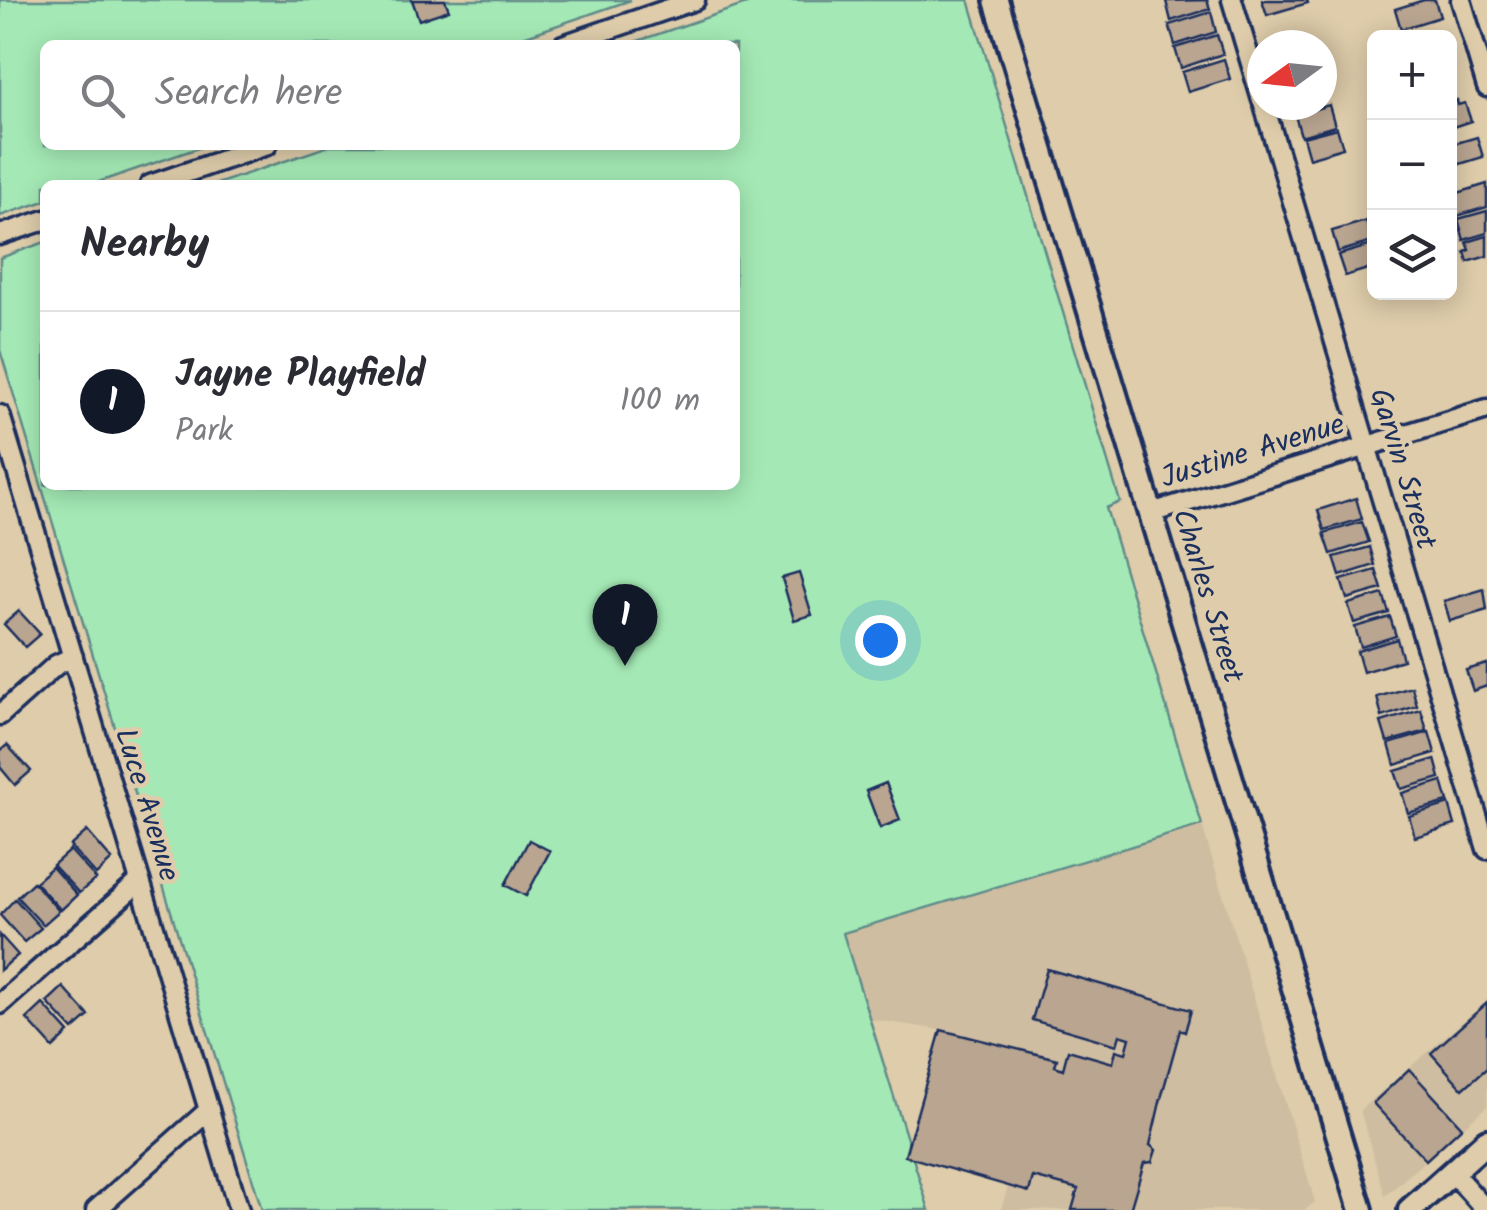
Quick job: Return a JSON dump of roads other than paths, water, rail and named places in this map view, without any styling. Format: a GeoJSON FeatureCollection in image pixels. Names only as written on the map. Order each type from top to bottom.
{"type":"FeatureCollection","features":[{"type":"Feature","properties":{"kind":"street"},"geometry":{"type":"LineString","coordinates":[[578,40],[695,0]]}},
{"type":"Feature","properties":{"kind":"street","name":"Charles Street"},"geometry":{"type":"LineString","coordinates":[[996,0],[1361,1210]]}},
{"type":"Feature","properties":{"kind":"street","name":"Garvin Street"},"geometry":{"type":"LineString","coordinates":[[1232,0],[1247,49]]}},
{"type":"Feature","properties":{"kind":"street"},"geometry":{"type":"LineString","coordinates":[[1461,0],[1487,87]]}},
{"type":"Feature","properties":{"kind":"street","name":"Garvin Street"},"geometry":{"type":"LineString","coordinates":[[1268,120],[1487,850]]}},
{"type":"Feature","properties":{"kind":"street"},"geometry":{"type":"LineString","coordinates":[[165,180],[252,150]]}},
{"type":"Feature","properties":{"kind":"street"},"geometry":{"type":"LineString","coordinates":[[0,235],[40,222]]}},
{"type":"Feature","properties":{"kind":"street","name":"Justine Avenue"},"geometry":{"type":"LineString","coordinates":[[1151,513],[1487,409]]}},
{"type":"Feature","properties":{"kind":"street","name":"Luce Avenue"},"geometry":{"type":"LineString","coordinates":[[1,421],[239,1210]]}},
{"type":"Feature","properties":{"kind":"street"},"geometry":{"type":"LineString","coordinates":[[0,715],[56,665],[73,658]]}},
{"type":"Feature","properties":{"kind":"street"},"geometry":{"type":"LineString","coordinates":[[0,1004],[140,880]]}},
{"type":"Feature","properties":{"kind":"street"},"geometry":{"type":"LineString","coordinates":[[96,1210],[209,1110]]}},
{"type":"Feature","properties":{"kind":"street"},"geometry":{"type":"LineString","coordinates":[[1410,1210],[1487,1142]]}},
{"type":"Feature","properties":{"kind":"street"},"geometry":{"type":"LineString","coordinates":[[1452,1172],[1486,1210]]}},
{"type":"Feature","properties":{"kind":"place","name":"Jayne Playfield"},"geometry":{"type":"Point","coordinates":[625,666]}}]}
